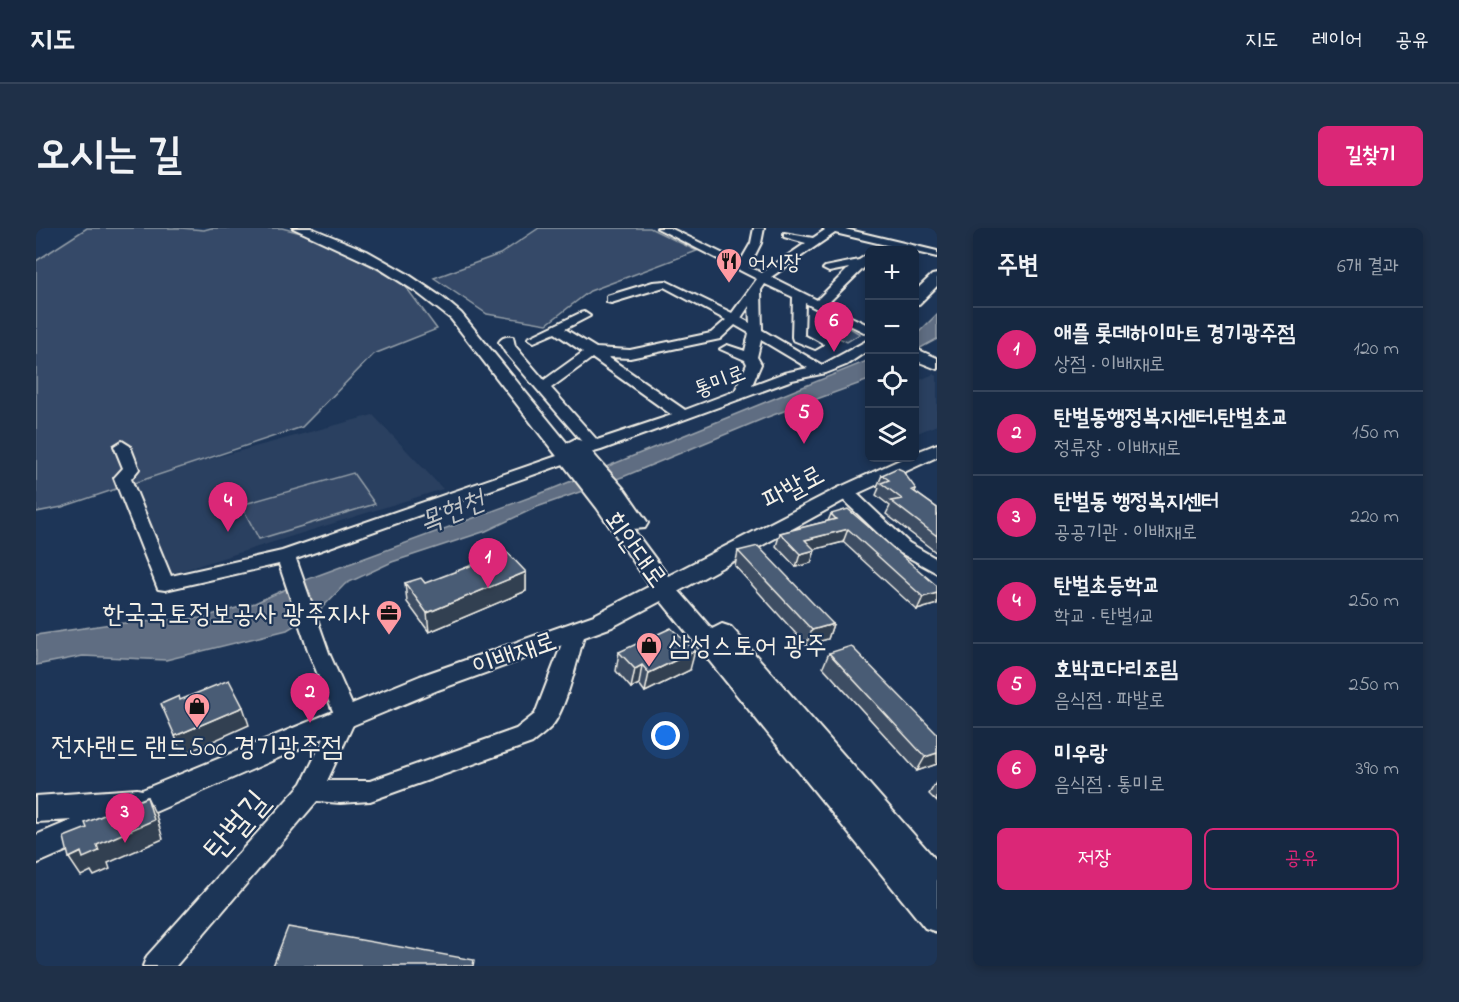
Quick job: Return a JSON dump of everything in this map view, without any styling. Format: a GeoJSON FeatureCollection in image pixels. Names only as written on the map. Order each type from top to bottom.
{"type":"FeatureCollection","features":[{"type":"Feature","properties":{"kind":"main road","name":"회안대로"},"geometry":{"type":"LineString","coordinates":[[299,228],[329,237],[372,257],[434,297],[456,316],[581,457]]}},
{"type":"Feature","properties":{"kind":"main road","name":"회안대로"},"geometry":{"type":"LineString","coordinates":[[316,228],[363,246],[403,267],[455,305],[503,357],[581,457],[671,586],[937,916]]}},
{"type":"Feature","properties":{"kind":"main road"},"geometry":{"type":"LineString","coordinates":[[916,300],[937,278]]}},
{"type":"Feature","properties":{"kind":"main road"},"geometry":{"type":"LineString","coordinates":[[919,307],[937,290]]}},
{"type":"Feature","properties":{"kind":"main road"},"geometry":{"type":"LineString","coordinates":[[917,354],[937,364]]}},
{"type":"Feature","properties":{"kind":"main road","name":"파발로"},"geometry":{"type":"LineString","coordinates":[[671,586],[845,492],[937,450]]}},
{"type":"Feature","properties":{"kind":"main road","name":"회안대로"},"geometry":{"type":"LineString","coordinates":[[671,586],[937,885]]}},
{"type":"Feature","properties":{"kind":"main road","name":"이배재로"},"geometry":{"type":"LineString","coordinates":[[36,850],[346,716],[429,683],[575,633],[671,586]]}},
{"type":"Feature","properties":{"kind":"main road"},"geometry":{"type":"LineString","coordinates":[[36,810],[154,800]]}},
{"type":"Feature","properties":{"kind":"street"},"geometry":{"type":"LineString","coordinates":[[662,228],[743,267],[760,282],[799,295],[865,328]]}},
{"type":"Feature","properties":{"kind":"street"},"geometry":{"type":"LineString","coordinates":[[743,267],[756,243],[759,228]]}},
{"type":"Feature","properties":{"kind":"street"},"geometry":{"type":"LineString","coordinates":[[544,386],[592,352],[630,354],[715,336],[734,319],[760,282],[832,228],[890,238],[937,254]]}},
{"type":"Feature","properties":{"kind":"street"},"geometry":{"type":"LineString","coordinates":[[788,235],[815,242]]}},
{"type":"Feature","properties":{"kind":"street"},"geometry":{"type":"LineString","coordinates":[[881,246],[890,238]]}},
{"type":"Feature","properties":{"kind":"street"},"geometry":{"type":"LineString","coordinates":[[829,269],[865,259]]}},
{"type":"Feature","properties":{"kind":"street"},"geometry":{"type":"LineString","coordinates":[[819,305],[865,260]]}},
{"type":"Feature","properties":{"kind":"street"},"geometry":{"type":"LineString","coordinates":[[750,357],[756,332],[760,282]]}},
{"type":"Feature","properties":{"kind":"street"},"geometry":{"type":"LineString","coordinates":[[611,299],[657,284],[666,284],[734,319],[821,370]]}},
{"type":"Feature","properties":{"kind":"street"},"geometry":{"type":"LineString","coordinates":[[799,295],[798,337],[815,345]]}},
{"type":"Feature","properties":{"kind":"street"},"geometry":{"type":"LineString","coordinates":[[534,338],[558,330],[584,316]]}},
{"type":"Feature","properties":{"kind":"street"},"geometry":{"type":"LineString","coordinates":[[558,330],[683,416]]}},
{"type":"Feature","properties":{"kind":"street"},"geometry":{"type":"LineString","coordinates":[[508,339],[505,342],[510,349],[544,386],[581,457]]}},
{"type":"Feature","properties":{"kind":"street","name":"통미로"},"geometry":{"type":"LineString","coordinates":[[122,446],[131,469],[122,478],[165,584],[289,562],[581,457],[789,376],[821,370],[841,362],[865,346]]}},
{"type":"Feature","properties":{"kind":"street"},"geometry":{"type":"LineString","coordinates":[[727,349],[750,357],[754,364],[741,394]]}},
{"type":"Feature","properties":{"kind":"street"},"geometry":{"type":"LineString","coordinates":[[897,468],[911,485]]}},
{"type":"Feature","properties":{"kind":"street"},"geometry":{"type":"LineString","coordinates":[[845,492],[903,546],[937,567]]}},
{"type":"Feature","properties":{"kind":"street"},"geometry":{"type":"LineString","coordinates":[[289,562],[319,653],[346,716]]}},
{"type":"Feature","properties":{"kind":"street"},"geometry":{"type":"LineString","coordinates":[[311,790],[340,793],[370,791],[524,736],[544,720],[556,693],[575,633]]}},
{"type":"Feature","properties":{"kind":"street","name":"탄벌길"},"geometry":{"type":"LineString","coordinates":[[157,966],[311,790],[346,716]]}},
{"type":"Feature","properties":{"kind":"shaded area"},"geometry":{"type":"Polygon","coordinates":[[[87,228],[204,230],[211,228],[282,228],[316,237],[403,283],[437,329],[374,354],[302,427],[62,507],[36,512],[36,261],[87,228]]]}},
{"type":"Feature","properties":{"kind":"shaded area"},"geometry":{"type":"Polygon","coordinates":[[[539,228],[650,228],[697,251],[590,291],[547,324],[487,314],[434,278],[500,254],[539,228]]]}},
{"type":"Feature","properties":{"kind":"shaded area"},"geometry":{"type":"Polygon","coordinates":[[[937,314],[937,339],[919,349],[919,332],[937,314]]]}},
{"type":"Feature","properties":{"kind":"shaded area"},"geometry":{"type":"Polygon","coordinates":[[[835,319],[860,334],[847,342],[837,337],[826,326],[835,319]]]}},
{"type":"Feature","properties":{"kind":"shaded area"},"geometry":{"type":"Polygon","coordinates":[[[865,362],[865,381],[765,418],[625,476],[537,507],[486,531],[392,562],[345,584],[319,611],[287,630],[166,660],[83,656],[36,665],[36,635],[111,624],[200,618],[255,603],[308,579],[547,491],[865,362]]]}},
{"type":"Feature","properties":{"kind":"shaded area"},"geometry":{"type":"Polygon","coordinates":[[[934,374],[937,376],[937,425],[919,432],[919,408],[919,380],[934,374]]]}},
{"type":"Feature","properties":{"kind":"shaded area"},"geometry":{"type":"Polygon","coordinates":[[[373,415],[443,489],[168,575],[128,481],[373,415]]]}},
{"type":"Feature","properties":{"kind":"shaded area"},"geometry":{"type":"Polygon","coordinates":[[[353,473],[375,504],[259,539],[241,505],[353,473]]]}},
{"type":"Feature","properties":{"kind":"building"},"geometry":{"type":"Polygon","coordinates":[[[897,468],[902,470],[916,489],[912,490],[937,508],[937,536],[891,501],[902,499],[881,483],[889,480],[882,475],[897,468]]]}},
{"type":"Feature","properties":{"kind":"building"},"geometry":{"type":"Polygon","coordinates":[[[848,509],[937,586],[937,593],[923,597],[848,529],[805,540],[815,550],[800,554],[780,533],[836,519],[831,514],[848,509]]]}},
{"type":"Feature","properties":{"kind":"building"},"geometry":{"type":"Polygon","coordinates":[[[758,546],[833,624],[812,630],[738,551],[758,546]]]}},
{"type":"Feature","properties":{"kind":"building"},"geometry":{"type":"Polygon","coordinates":[[[507,552],[526,572],[427,613],[405,583],[421,578],[425,583],[507,552]]]}},
{"type":"Feature","properties":{"kind":"building"},"geometry":{"type":"Polygon","coordinates":[[[671,628],[695,651],[649,673],[642,665],[635,669],[619,652],[671,628]]]}},
{"type":"Feature","properties":{"kind":"building"},"geometry":{"type":"Polygon","coordinates":[[[851,646],[937,734],[937,753],[925,757],[829,653],[851,646]]]}},
{"type":"Feature","properties":{"kind":"building"},"geometry":{"type":"Polygon","coordinates":[[[229,680],[243,707],[175,736],[161,704],[179,696],[180,700],[229,680]]]}},
{"type":"Feature","properties":{"kind":"building"},"geometry":{"type":"Polygon","coordinates":[[[147,797],[154,820],[97,845],[99,851],[83,858],[81,852],[69,858],[64,837],[87,828],[85,823],[147,797]]]}},
{"type":"Feature","properties":{"kind":"building"},"geometry":{"type":"Polygon","coordinates":[[[288,927],[474,960],[473,966],[273,966],[288,927]]]}},
{"type":"Feature","properties":{"kind":"place","name":"어시장"},"geometry":{"type":"Point","coordinates":[729,284]}},
{"type":"Feature","properties":{"kind":"place","name":"미우랑"},"geometry":{"type":"Point","coordinates":[834,352]}},
{"type":"Feature","properties":{"kind":"place","name":"호박코다리조림"},"geometry":{"type":"Point","coordinates":[804,444]}},
{"type":"Feature","properties":{"kind":"place","name":"탄벌초등학교"},"geometry":{"type":"Point","coordinates":[228,532]}},
{"type":"Feature","properties":{"kind":"place","name":"애플 롯데하이마트 경기광주점"},"geometry":{"type":"Point","coordinates":[488,588]}},
{"type":"Feature","properties":{"kind":"place","name":"한국국토정보공사 광주지사"},"geometry":{"type":"Point","coordinates":[389,636]}},
{"type":"Feature","properties":{"kind":"place","name":"삼성스토어 광주"},"geometry":{"type":"Point","coordinates":[649,668]}},
{"type":"Feature","properties":{"kind":"place","name":"탄벌동행정복지센터.탄벌초교"},"geometry":{"type":"Point","coordinates":[310,723]}},
{"type":"Feature","properties":{"kind":"place","name":"전자랜드 랜드500 경기광주점"},"geometry":{"type":"Point","coordinates":[197,729]}},
{"type":"Feature","properties":{"kind":"place","name":"탄벌동 행정복지센터"},"geometry":{"type":"Point","coordinates":[125,843]}},
{"type":"Feature","properties":{"kind":"water label","name":"목현천"},"geometry":{"type":"Point","coordinates":[451,510]}}]}
